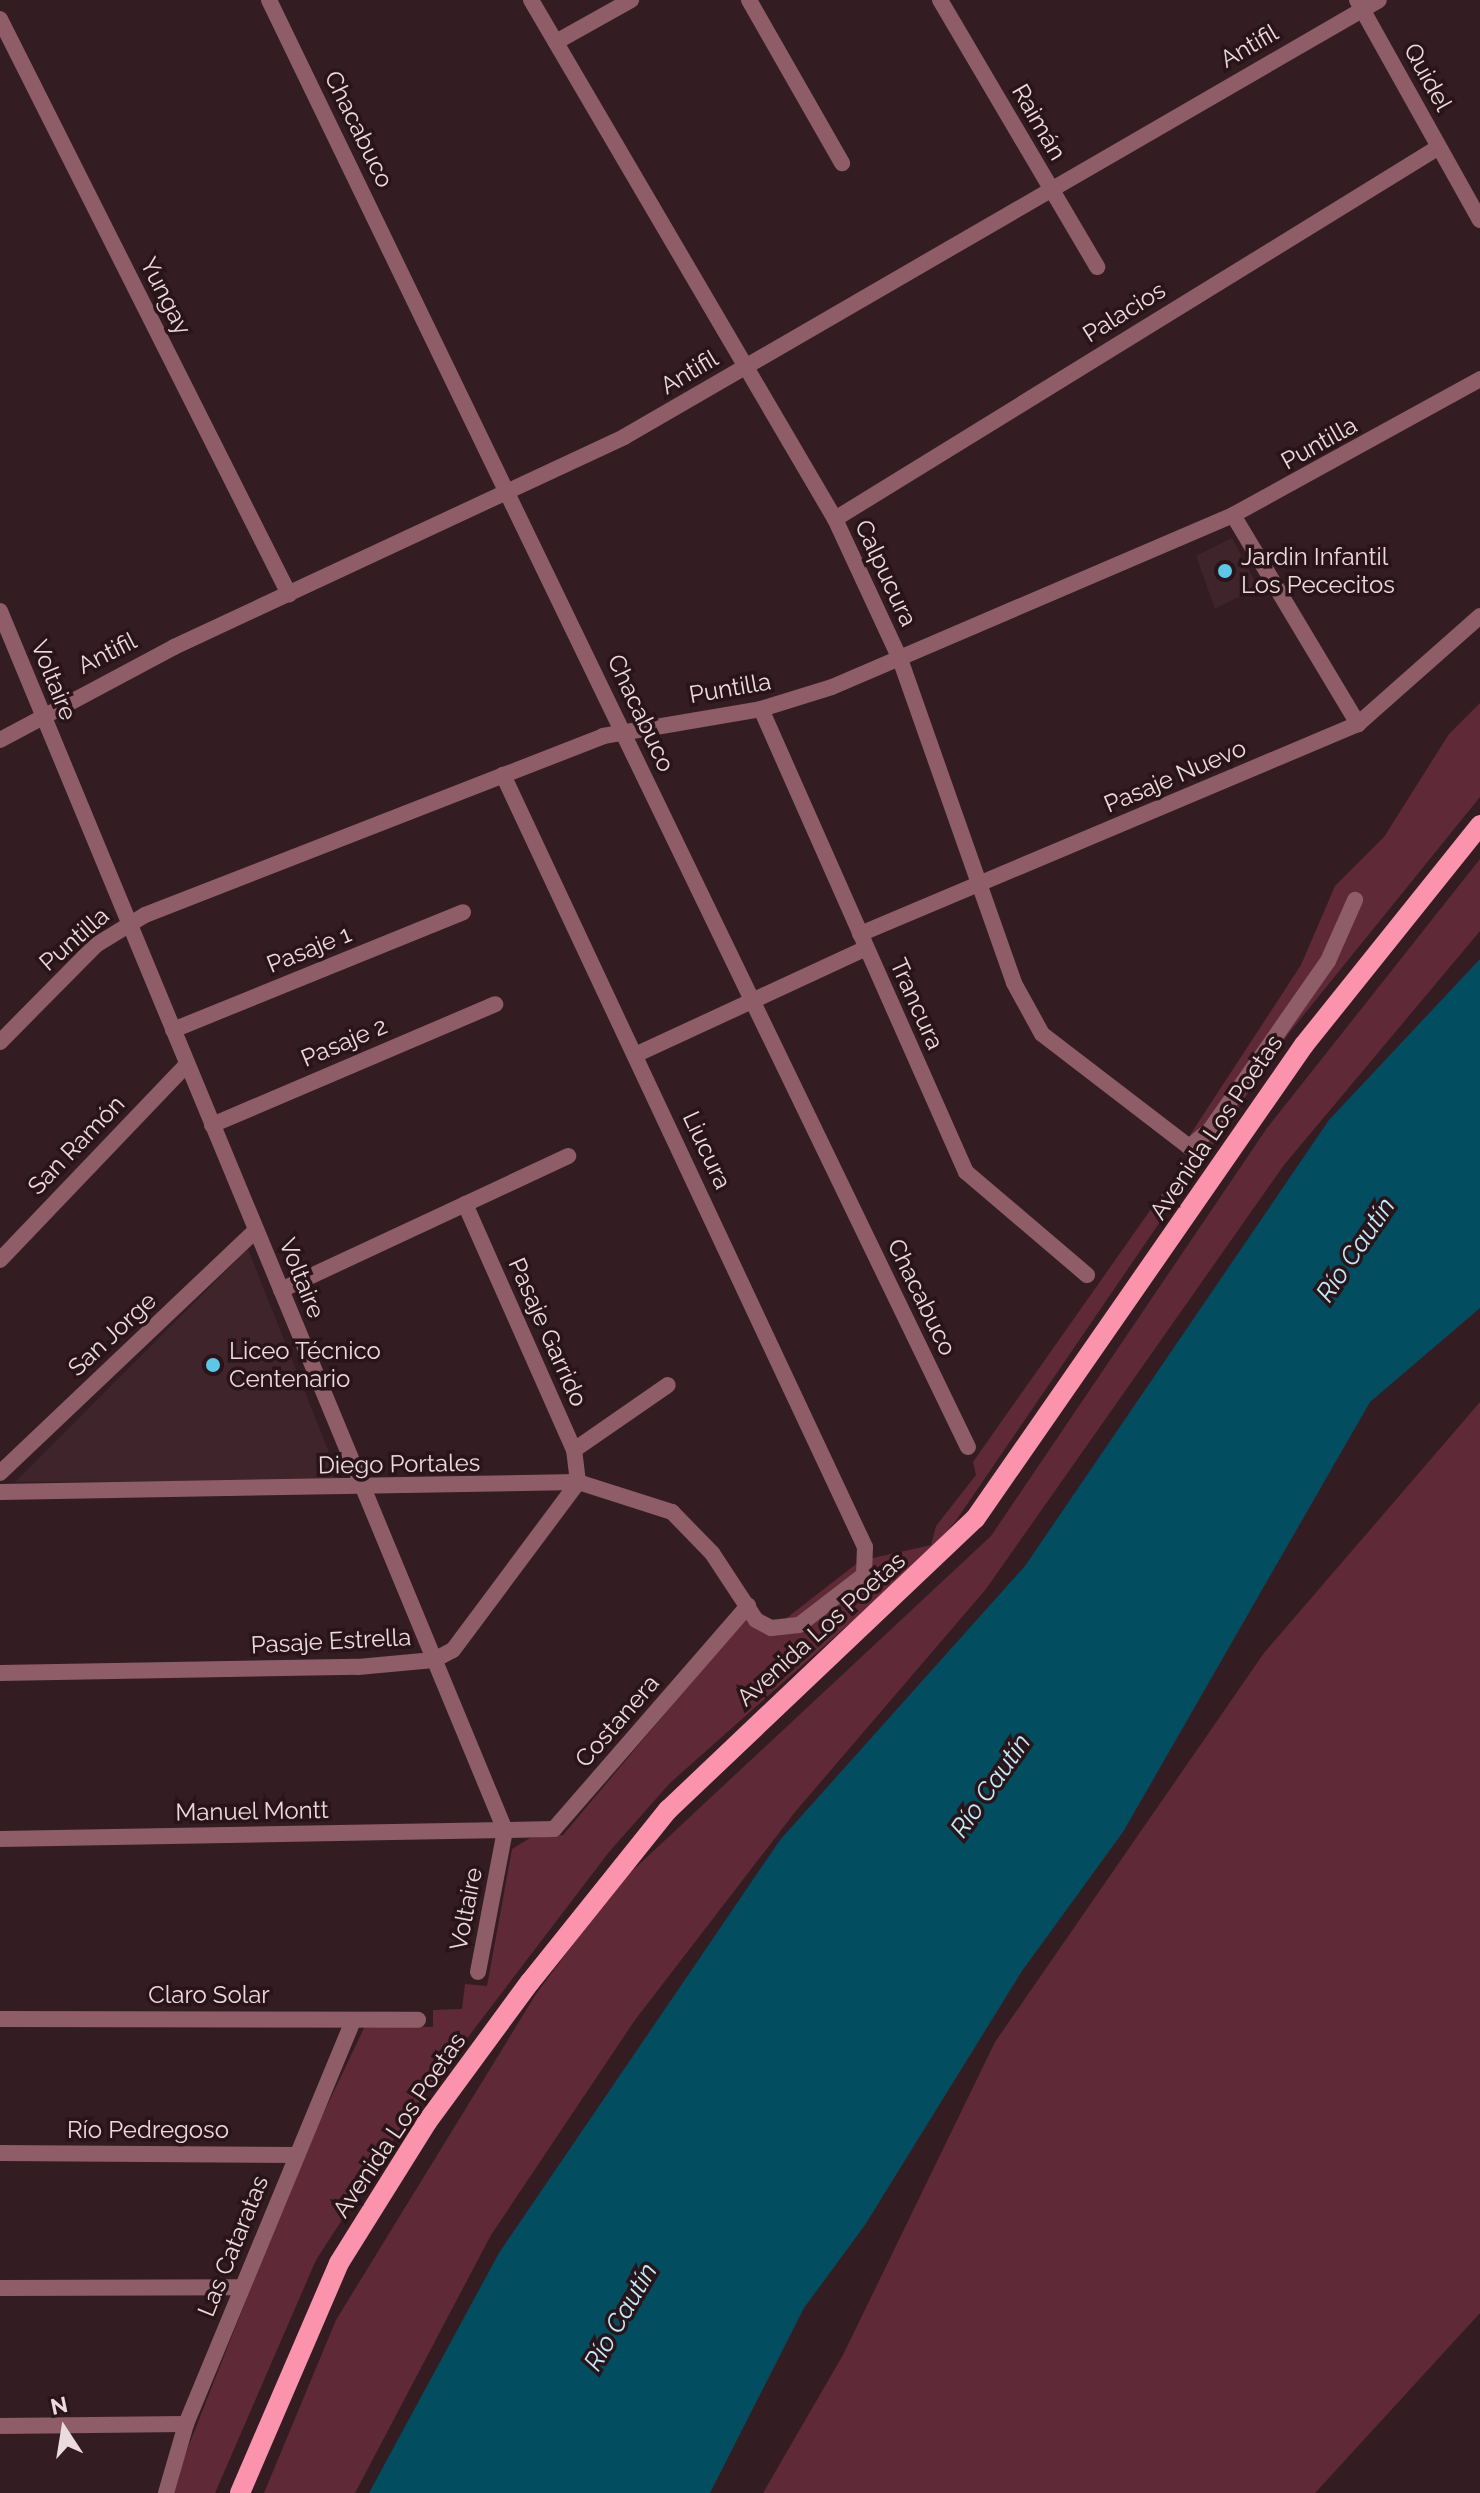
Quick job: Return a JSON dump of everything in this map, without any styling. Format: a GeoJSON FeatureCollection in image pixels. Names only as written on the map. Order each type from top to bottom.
{"type":"FeatureCollection","features":[{"type":"Feature","properties":{"kind":"main road","name":"Avenida Los Poetas"},"geometry":{"type":"LineString","coordinates":[[240,2493],[339,2263],[427,2122],[530,1982],[668,1810],[975,1519],[1304,1045],[1480,825]]}},
{"type":"Feature","properties":{"kind":"street","name":"Chacabuco"},"geometry":{"type":"LineString","coordinates":[[269,0],[512,494],[622,731],[968,1447]]}},
{"type":"Feature","properties":{"kind":"street","name":"Calpucura"},"geometry":{"type":"LineString","coordinates":[[531,0],[835,519],[900,659],[1022,1003],[1042,1034],[1189,1147],[1210,1130],[1328,961],[1355,900]]}},
{"type":"Feature","properties":{"kind":"street"},"geometry":{"type":"LineString","coordinates":[[556,42],[631,0]]}},
{"type":"Feature","properties":{"kind":"street"},"geometry":{"type":"LineString","coordinates":[[749,0],[842,163]]}},
{"type":"Feature","properties":{"kind":"street","name":"Raimán"},"geometry":{"type":"LineString","coordinates":[[940,0],[1097,267]]}},
{"type":"Feature","properties":{"kind":"street","name":"Antifil"},"geometry":{"type":"LineString","coordinates":[[0,740],[42,714],[289,594],[512,494],[746,366],[1360,4],[1379,0]]}},
{"type":"Feature","properties":{"kind":"street","name":"Quidel"},"geometry":{"type":"LineString","coordinates":[[1360,4],[1480,220]]}},
{"type":"Feature","properties":{"kind":"street","name":"Yungay"},"geometry":{"type":"LineString","coordinates":[[0,19],[289,594]]}},
{"type":"Feature","properties":{"kind":"street","name":"Palacios"},"geometry":{"type":"LineString","coordinates":[[835,519],[1439,147]]}},
{"type":"Feature","properties":{"kind":"street","name":"Puntilla"},"geometry":{"type":"LineString","coordinates":[[0,1042],[96,945],[129,923],[622,731],[761,709],[900,659],[1233,515],[1480,379]]}},
{"type":"Feature","properties":{"kind":"street"},"geometry":{"type":"LineString","coordinates":[[1233,515],[1358,724]]}},
{"type":"Feature","properties":{"kind":"street","name":"Voltaire"},"geometry":{"type":"LineString","coordinates":[[0,611],[505,1830],[478,1972]]}},
{"type":"Feature","properties":{"kind":"street","name":"Pasaje Nuevo"},"geometry":{"type":"LineString","coordinates":[[635,1055],[752,1002],[864,941],[980,886],[1358,724],[1480,616]]}},
{"type":"Feature","properties":{"kind":"street","name":"Trancura"},"geometry":{"type":"LineString","coordinates":[[761,709],[966,1172],[1087,1275]]}},
{"type":"Feature","properties":{"kind":"street","name":"Liucura"},"geometry":{"type":"LineString","coordinates":[[503,775],[865,1547],[864,1575],[799,1625],[771,1628],[748,1606]]}},
{"type":"Feature","properties":{"kind":"street","name":"Pasaje 1"},"geometry":{"type":"LineString","coordinates":[[173,1030],[463,912]]}},
{"type":"Feature","properties":{"kind":"street","name":"Pasaje 2"},"geometry":{"type":"LineString","coordinates":[[212,1125],[495,1004]]}},
{"type":"Feature","properties":{"kind":"street","name":"San Ramón"},"geometry":{"type":"LineString","coordinates":[[0,1260],[187,1064]]}},
{"type":"Feature","properties":{"kind":"street"},"geometry":{"type":"LineString","coordinates":[[281,1290],[568,1156]]}},
{"type":"Feature","properties":{"kind":"street","name":"Pasaje Garrido"},"geometry":{"type":"LineString","coordinates":[[465,1204],[574,1450],[578,1482]]}},
{"type":"Feature","properties":{"kind":"street","name":"San Jorge"},"geometry":{"type":"LineString","coordinates":[[0,1473],[256,1230]]}},
{"type":"Feature","properties":{"kind":"street"},"geometry":{"type":"LineString","coordinates":[[574,1450],[668,1385]]}},
{"type":"Feature","properties":{"kind":"street","name":"Diego Portales"},"geometry":{"type":"LineString","coordinates":[[0,1492],[363,1489],[578,1482],[672,1512],[712,1553],[748,1606]]}},
{"type":"Feature","properties":{"kind":"street","name":"Pasaje Estrella"},"geometry":{"type":"LineString","coordinates":[[0,1673],[434,1660],[460,1642],[578,1482]]}},
{"type":"Feature","properties":{"kind":"street","name":"Costanera"},"geometry":{"type":"LineString","coordinates":[[505,1830],[554,1829],[748,1606]]}},
{"type":"Feature","properties":{"kind":"street","name":"Manuel Montt"},"geometry":{"type":"LineString","coordinates":[[0,1839],[505,1830]]}},
{"type":"Feature","properties":{"kind":"street","name":"Claro Solar"},"geometry":{"type":"LineString","coordinates":[[0,2019],[418,2020]]}},
{"type":"Feature","properties":{"kind":"street","name":"Las Cataratas"},"geometry":{"type":"LineString","coordinates":[[166,2493],[186,2424],[353,2020]]}},
{"type":"Feature","properties":{"kind":"street","name":"Río Pedregoso"},"geometry":{"type":"LineString","coordinates":[[0,2153],[296,2155]]}},
{"type":"Feature","properties":{"kind":"street"},"geometry":{"type":"LineString","coordinates":[[0,2288],[241,2287]]}},
{"type":"Feature","properties":{"kind":"street"},"geometry":{"type":"LineString","coordinates":[[0,2426],[186,2424]]}},
{"type":"Feature","properties":{"kind":"shaded area","name":"Jardin Infantil Los Pececitos"},"geometry":{"type":"Polygon","coordinates":[[[1232,538],[1258,587],[1215,609],[1196,556],[1232,538]]]}},
{"type":"Feature","properties":{"kind":"shaded area"},"geometry":{"type":"Polygon","coordinates":[[[1480,703],[1480,797],[1289,1033],[955,1522],[928,1554],[670,1783],[609,1852],[417,2104],[316,2260],[215,2493],[170,2493],[303,2156],[365,2026],[433,2027],[433,2010],[462,2009],[465,1984],[487,1986],[512,1849],[530,1838],[563,1835],[752,1610],[770,1631],[860,1561],[931,1545],[936,1526],[976,1475],[973,1462],[1199,1141],[1190,1135],[1301,965],[1335,886],[1384,837],[1449,734],[1480,703]]]}},
{"type":"Feature","properties":{"kind":"shaded area"},"geometry":{"type":"Polygon","coordinates":[[[1480,859],[1480,931],[1284,1165],[986,1589],[795,1812],[635,2020],[491,2235],[355,2493],[264,2493],[336,2320],[536,1994],[617,1885],[991,1536],[1267,1128],[1480,859]]]}},
{"type":"Feature","properties":{"kind":"shaded area","name":"Liceo Técnico Centenario"},"geometry":{"type":"Polygon","coordinates":[[[248,1249],[340,1480],[15,1482],[248,1249]]]}},
{"type":"Feature","properties":{"kind":"shaded area"},"geometry":{"type":"Polygon","coordinates":[[[1480,1402],[1480,2313],[1315,2493],[763,2493],[843,2355],[995,2042],[1264,1653],[1480,1402]]]}},
{"type":"Feature","properties":{"kind":"water","name":"Río Cautín"},"geometry":{"type":"Polygon","coordinates":[[[1480,959],[1480,1308],[1370,1402],[1123,1832],[1022,1971],[865,2225],[804,2308],[710,2493],[369,2493],[499,2253],[780,1840],[1025,1566],[1329,1120],[1480,959]]]}},
{"type":"Feature","properties":{"kind":"place","name":"Jardin Infantil Los Pececitos"},"geometry":{"type":"Point","coordinates":[1225,571]}},
{"type":"Feature","properties":{"kind":"place","name":"Liceo Técnico Centenario"},"geometry":{"type":"Point","coordinates":[213,1365]}}]}
